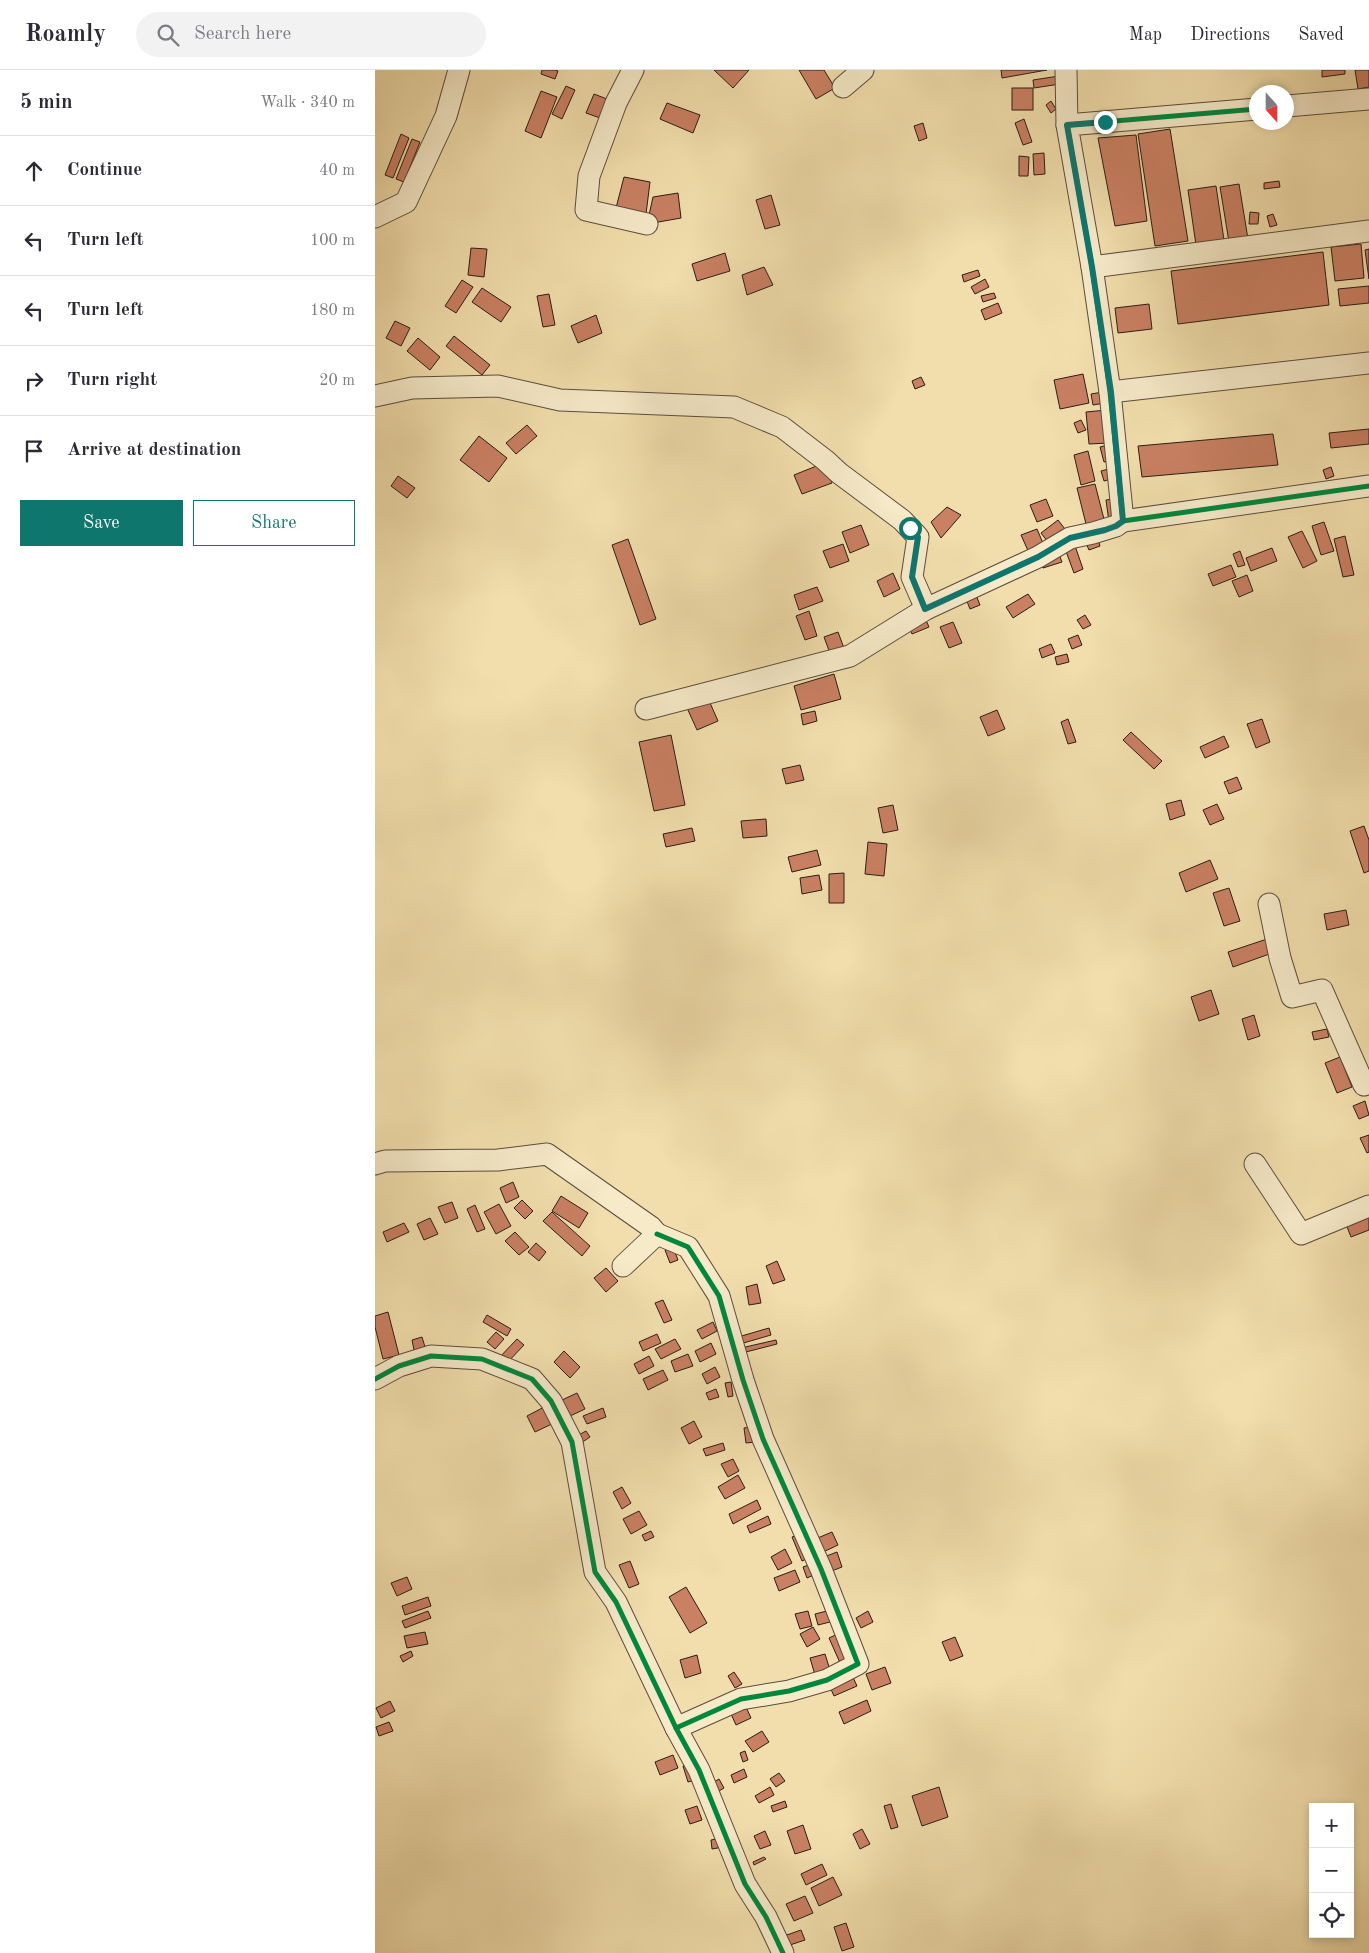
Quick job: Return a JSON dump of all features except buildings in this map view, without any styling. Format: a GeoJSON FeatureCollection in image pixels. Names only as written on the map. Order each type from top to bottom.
{"type":"FeatureCollection","features":[{"type":"Feature","properties":{"kind":"street"},"geometry":{"type":"LineString","coordinates":[[375,217],[406,202],[446,116],[459,70]]}},
{"type":"Feature","properties":{"kind":"street"},"geometry":{"type":"LineString","coordinates":[[633,70],[615,104],[589,176],[586,210],[647,224]]}},
{"type":"Feature","properties":{"kind":"street"},"geometry":{"type":"LineString","coordinates":[[843,87],[863,70]]}},
{"type":"Feature","properties":{"kind":"street"},"geometry":{"type":"LineString","coordinates":[[1067,70],[1067,125],[1092,267],[1111,392],[1123,521]]}},
{"type":"Feature","properties":{"kind":"street"},"geometry":{"type":"LineString","coordinates":[[1294,105],[1369,100]]}},
{"type":"Feature","properties":{"kind":"street"},"geometry":{"type":"LineString","coordinates":[[1067,125],[1249,110]]}},
{"type":"Feature","properties":{"kind":"street"},"geometry":{"type":"LineString","coordinates":[[1092,267],[1369,231]]}},
{"type":"Feature","properties":{"kind":"street"},"geometry":{"type":"LineString","coordinates":[[1111,392],[1369,363]]}},
{"type":"Feature","properties":{"kind":"street"},"geometry":{"type":"LineString","coordinates":[[375,396],[412,388],[498,386],[560,400],[734,407],[781,428],[902,520],[918,537],[912,577],[925,609]]}},
{"type":"Feature","properties":{"kind":"street"},"geometry":{"type":"LineString","coordinates":[[646,709],[850,656],[925,609],[1038,557],[1070,538],[1116,526],[1123,521],[1369,486]]}},
{"type":"Feature","properties":{"kind":"street"},"geometry":{"type":"LineString","coordinates":[[1269,904],[1280,958],[1292,997],[1322,990],[1364,1085],[1369,1083]]}},
{"type":"Feature","properties":{"kind":"street"},"geometry":{"type":"LineString","coordinates":[[375,1164],[385,1161],[498,1160],[547,1154],[651,1227],[657,1234],[688,1247],[719,1296],[743,1380],[763,1439],[821,1569],[858,1664],[827,1680],[789,1691],[741,1699],[676,1728]]}},
{"type":"Feature","properties":{"kind":"street"},"geometry":{"type":"LineString","coordinates":[[1255,1164],[1301,1234],[1369,1206]]}},
{"type":"Feature","properties":{"kind":"street"},"geometry":{"type":"LineString","coordinates":[[623,1266],[657,1234]]}},
{"type":"Feature","properties":{"kind":"street"},"geometry":{"type":"LineString","coordinates":[[375,1379],[399,1366],[431,1356],[482,1359],[532,1379],[551,1401],[572,1442],[595,1572],[616,1602],[676,1728],[699,1770],[745,1884],[767,1917],[783,1953]]}},
{"type":"Feature","properties":{"kind":"cycle path"},"geometry":{"type":"LineString","coordinates":[[1249,110],[1067,125],[1092,267],[1110,392],[1123,521],[1369,486]]}},
{"type":"Feature","properties":{"kind":"cycle path"},"geometry":{"type":"LineString","coordinates":[[657,1234],[688,1247],[719,1296],[743,1380],[763,1439],[821,1569],[858,1664],[827,1680],[789,1691],[741,1699],[676,1728]]}},
{"type":"Feature","properties":{"kind":"cycle path"},"geometry":{"type":"LineString","coordinates":[[375,1379],[399,1366],[431,1356],[482,1359],[532,1379],[551,1401],[572,1442],[595,1572],[616,1602],[676,1728],[699,1770],[745,1884],[766,1917],[783,1953]]}},
{"type":"Feature","properties":{"kind":"route"},"geometry":{"type":"LineString","coordinates":[[910,528],[918,537],[912,577],[925,609],[1038,557],[1070,538],[1093,534],[1116,526],[1123,521],[1111,392],[1092,267],[1067,125],[1105,122]]}}]}
